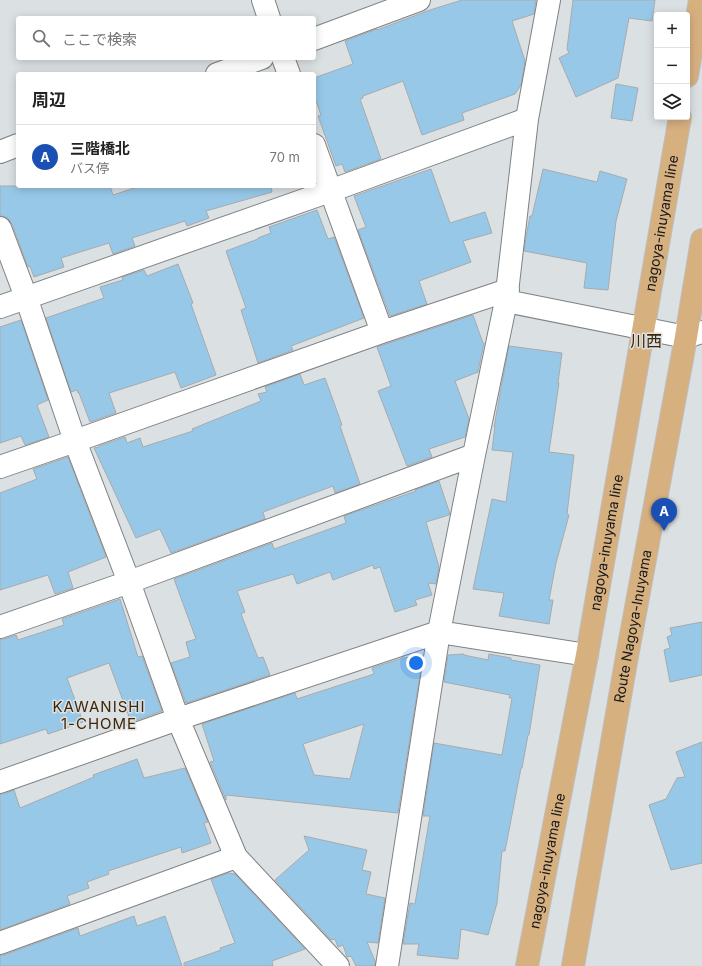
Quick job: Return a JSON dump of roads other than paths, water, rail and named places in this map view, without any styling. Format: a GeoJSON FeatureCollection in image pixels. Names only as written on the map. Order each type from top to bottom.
{"type":"FeatureCollection","features":[{"type":"Feature","properties":{"kind":"main road"},"geometry":{"type":"LineString","coordinates":[[690,58],[700,0]]}},
{"type":"Feature","properties":{"kind":"main road","name":"nagoya-inuyama line"},"geometry":{"type":"LineString","coordinates":[[527,966],[587,655],[642,329],[679,120]]}},
{"type":"Feature","properties":{"kind":"main road","name":"Route Nagoya-Inuyama"},"geometry":{"type":"LineString","coordinates":[[573,966],[625,669],[694,334],[702,240]]}},
{"type":"Feature","properties":{"kind":"street"},"geometry":{"type":"LineString","coordinates":[[263,0],[268,16]]}},
{"type":"Feature","properties":{"kind":"street"},"geometry":{"type":"LineString","coordinates":[[316,38],[420,0]]}},
{"type":"Feature","properties":{"kind":"street"},"geometry":{"type":"LineString","coordinates":[[387,966],[439,632],[507,296],[528,119],[548,0]]}},
{"type":"Feature","properties":{"kind":"street"},"geometry":{"type":"LineString","coordinates":[[223,72],[256,60]]}},
{"type":"Feature","properties":{"kind":"street"},"geometry":{"type":"LineString","coordinates":[[284,60],[288,72]]}},
{"type":"Feature","properties":{"kind":"street"},"geometry":{"type":"LineString","coordinates":[[0,307],[330,191],[528,119]]}},
{"type":"Feature","properties":{"kind":"street"},"geometry":{"type":"LineString","coordinates":[[0,152],[16,146]]}},
{"type":"Feature","properties":{"kind":"street"},"geometry":{"type":"LineString","coordinates":[[316,151],[382,332]]}},
{"type":"Feature","properties":{"kind":"street"},"geometry":{"type":"LineString","coordinates":[[0,228],[26,297],[75,441],[129,582],[178,719],[236,857],[338,966]]}},
{"type":"Feature","properties":{"kind":"street"},"geometry":{"type":"LineString","coordinates":[[0,467],[382,332],[507,296],[642,329],[694,334]]}},
{"type":"Feature","properties":{"kind":"street"},"geometry":{"type":"LineString","coordinates":[[0,627],[129,582],[474,454]]}},
{"type":"Feature","properties":{"kind":"street"},"geometry":{"type":"LineString","coordinates":[[0,782],[178,719],[439,632],[587,655]]}},
{"type":"Feature","properties":{"kind":"street"},"geometry":{"type":"LineString","coordinates":[[0,943],[236,857]]}},
{"type":"Feature","properties":{"kind":"place","name":"三階橋北"},"geometry":{"type":"Point","coordinates":[664,531]}},
{"type":"Feature","properties":{"kind":"district","name":"川西"},"geometry":{"type":"Point","coordinates":[646,341]}},
{"type":"Feature","properties":{"kind":"district","name":"KAWANISHI 1-CHOME"},"geometry":{"type":"Point","coordinates":[99,716]}}]}
